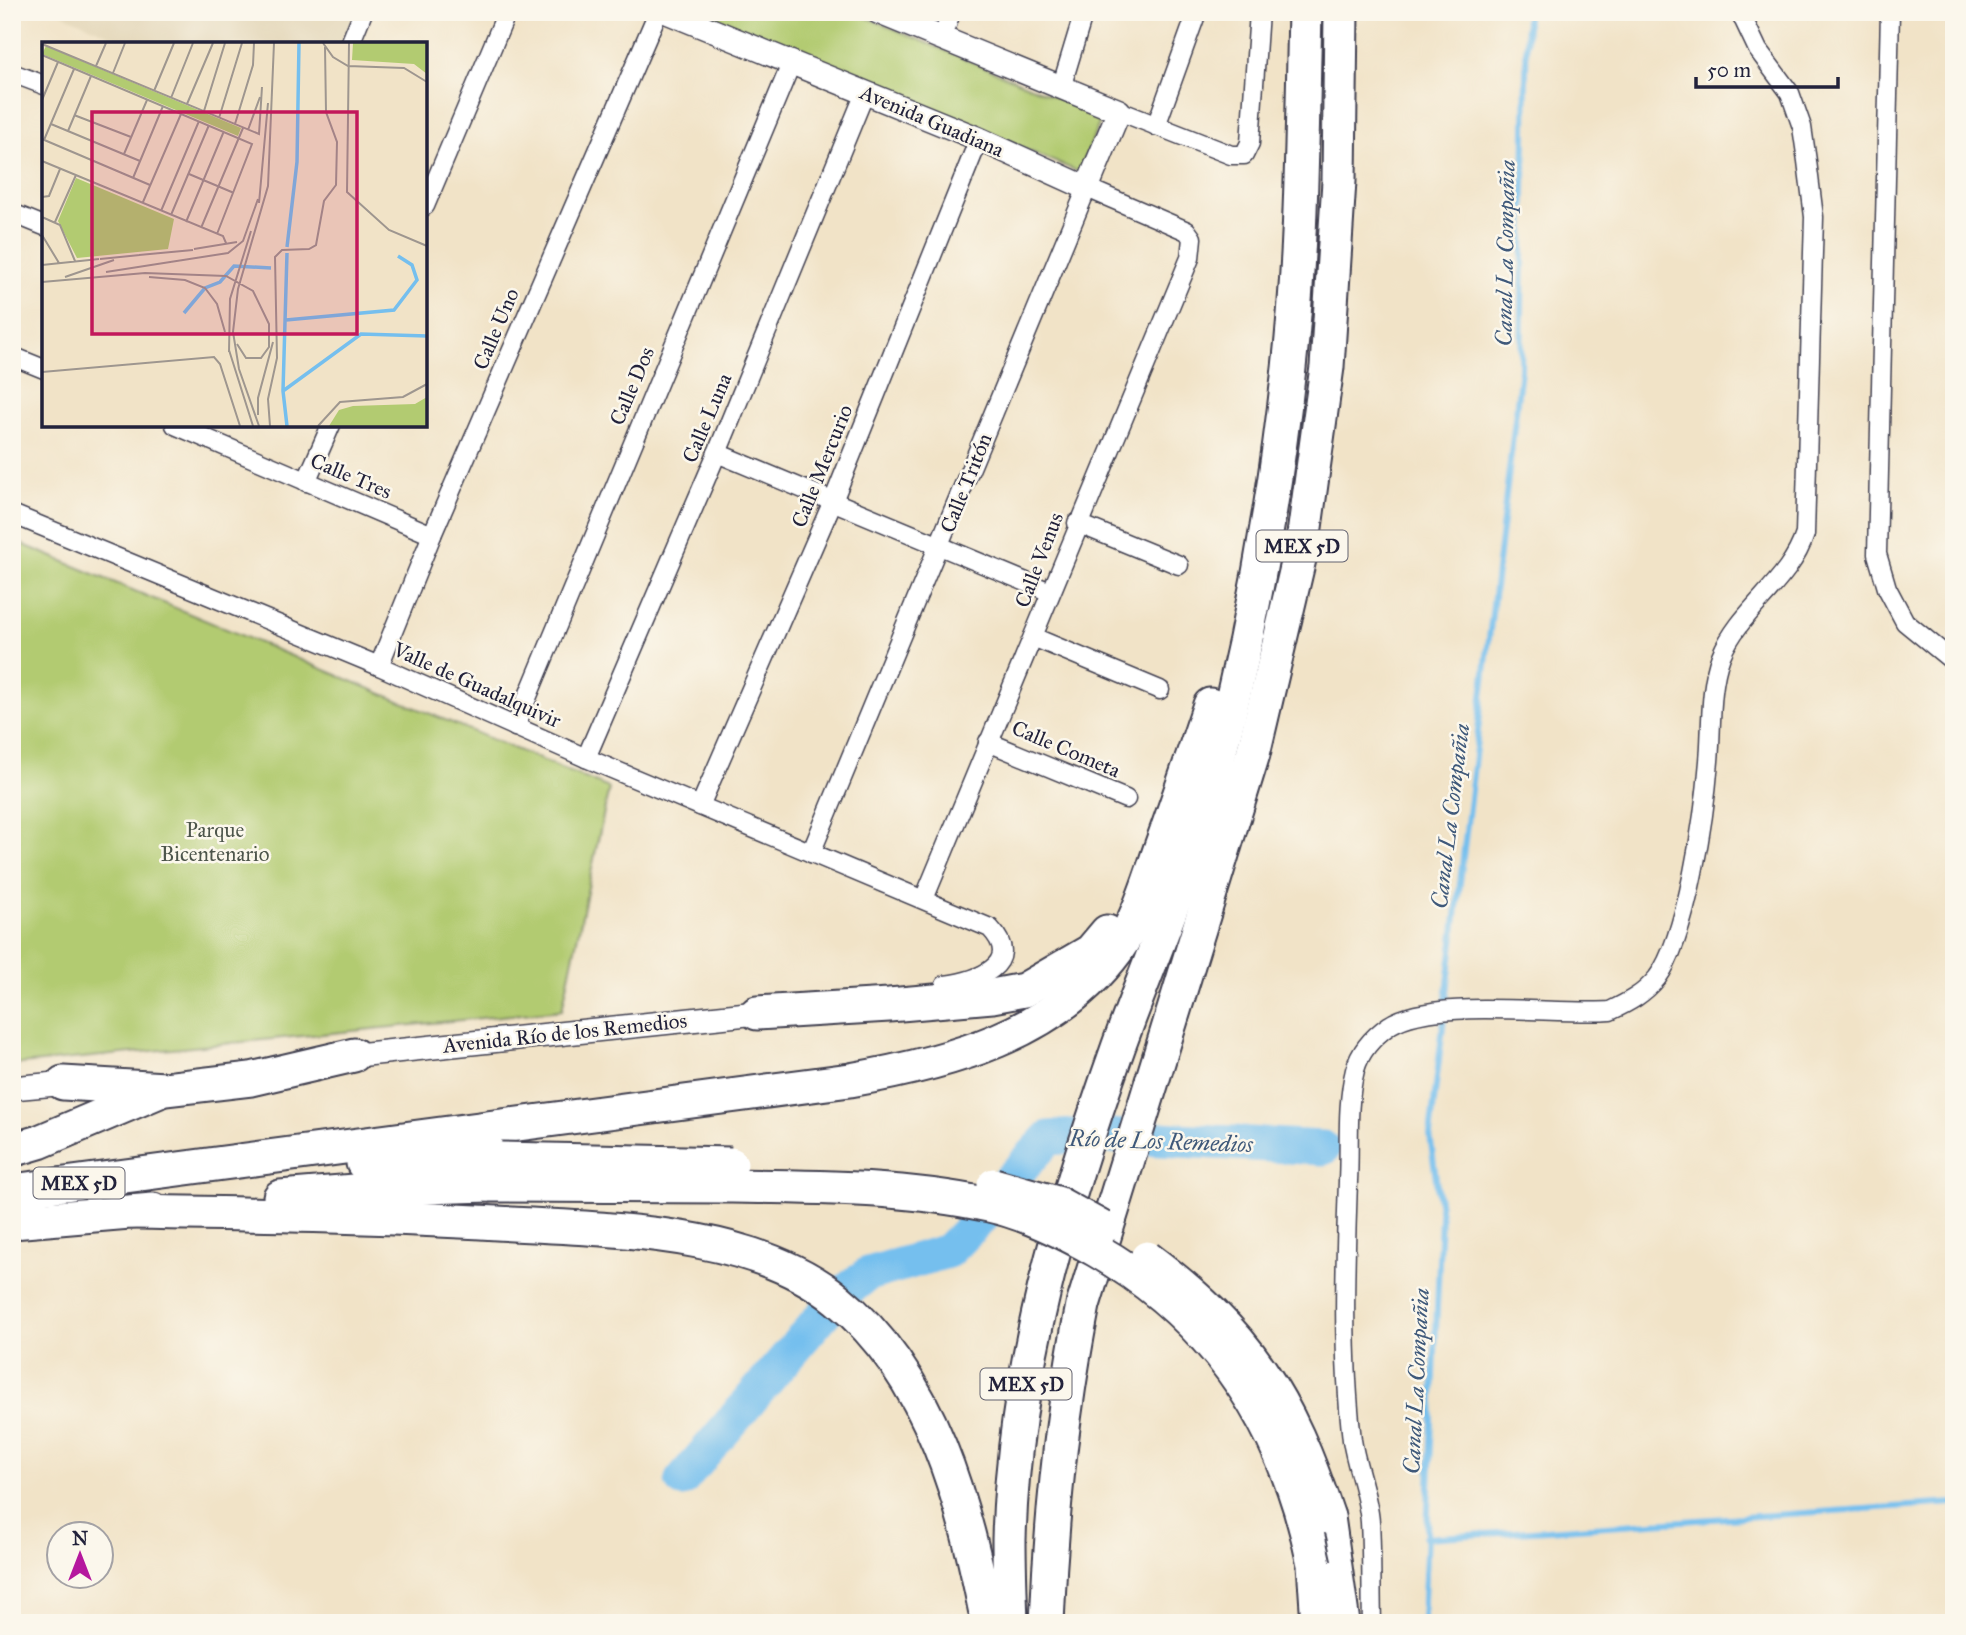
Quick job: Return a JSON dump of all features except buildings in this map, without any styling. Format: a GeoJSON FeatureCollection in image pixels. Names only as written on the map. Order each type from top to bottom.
{"type":"FeatureCollection","features":[{"type":"Feature","properties":{"kind":"highway","name":"MEX 5D"},"geometry":{"type":"LineString","coordinates":[[1010,1623],[1009,1538],[1026,1381],[1043,1299],[1083,1152],[1116,1052],[1204,811],[1244,649],[1267,537],[1289,365],[1301,182],[1305,12]]}},
{"type":"Feature","properties":{"kind":"highway","name":"MEX 5D"},"geometry":{"type":"LineString","coordinates":[[1047,1623],[1052,1528],[1067,1383],[1083,1305],[1253,754],[1303,542],[1327,367],[1339,181],[1341,12]]}},
{"type":"Feature","properties":{"kind":"highway"},"geometry":{"type":"LineString","coordinates":[[146,1175],[272,1154],[850,1080],[957,1057],[1007,1038],[1082,987],[1117,949],[1149,882],[1267,537]]}},
{"type":"Feature","properties":{"kind":"highway"},"geometry":{"type":"LineString","coordinates":[[757,1013],[889,1005],[992,996],[1024,990],[1091,951],[1149,882]]}},
{"type":"Feature","properties":{"kind":"highway"},"geometry":{"type":"LineString","coordinates":[[63,1083],[165,1088],[251,1079],[354,1055]]}},
{"type":"Feature","properties":{"kind":"highway"},"geometry":{"type":"LineString","coordinates":[[12,1150],[39,1142],[165,1088]]}},
{"type":"Feature","properties":{"kind":"highway"},"geometry":{"type":"LineString","coordinates":[[146,1175],[405,1160],[495,1172],[838,1187],[914,1192],[992,1206],[1065,1233],[1126,1268],[1194,1324],[1227,1362],[1256,1405],[1285,1461],[1304,1517],[1314,1564],[1318,1623]]}},
{"type":"Feature","properties":{"kind":"highway"},"geometry":{"type":"LineString","coordinates":[[132,1212],[356,1190],[495,1172],[837,1166],[921,1171],[985,1182],[1057,1203],[1125,1241],[1187,1287],[1240,1339],[1266,1376],[1291,1420],[1310,1463],[1328,1517],[1343,1623]]}},
{"type":"Feature","properties":{"kind":"highway","name":"MEX 5D"},"geometry":{"type":"LineString","coordinates":[[12,1191],[146,1175]]}},
{"type":"Feature","properties":{"kind":"highway","name":"MEX 5D"},"geometry":{"type":"LineString","coordinates":[[12,1222],[132,1212]]}},
{"type":"Feature","properties":{"kind":"highway"},"geometry":{"type":"LineString","coordinates":[[132,1212],[391,1217],[574,1228],[687,1240],[739,1251],[786,1267],[837,1298],[886,1348],[930,1417],[974,1554],[988,1623]]}},
{"type":"Feature","properties":{"kind":"highway"},"geometry":{"type":"LineString","coordinates":[[1052,1528],[1066,1623]]}},
{"type":"Feature","properties":{"kind":"street"},"geometry":{"type":"LineString","coordinates":[[351,42],[363,12]]}},
{"type":"Feature","properties":{"kind":"street"},"geometry":{"type":"LineString","coordinates":[[427,201],[507,12]]}},
{"type":"Feature","properties":{"kind":"street","name":"Calle Uno"},"geometry":{"type":"LineString","coordinates":[[379,666],[432,535],[658,12]]}},
{"type":"Feature","properties":{"kind":"street","name":"Avenida Guadiana"},"geometry":{"type":"LineString","coordinates":[[667,12],[979,139],[1180,228],[1192,238]]}},
{"type":"Feature","properties":{"kind":"street"},"geometry":{"type":"LineString","coordinates":[[878,12],[1231,155],[1244,155],[1250,143],[1259,12]]}},
{"type":"Feature","properties":{"kind":"street"},"geometry":{"type":"LineString","coordinates":[[943,38],[951,12]]}},
{"type":"Feature","properties":{"kind":"street"},"geometry":{"type":"LineString","coordinates":[[1061,88],[1084,12]]}},
{"type":"Feature","properties":{"kind":"street"},"geometry":{"type":"LineString","coordinates":[[1156,126],[1197,12]]}},
{"type":"Feature","properties":{"kind":"street"},"geometry":{"type":"LineString","coordinates":[[1372,1623],[1370,1519],[1353,1443],[1346,1377],[1344,1291],[1350,1100],[1355,1068],[1364,1050],[1392,1024],[1440,1012],[1610,1011],[1636,999],[1658,976],[1678,929],[1692,873],[1709,764],[1713,691],[1722,655],[1752,610],[1790,567],[1805,534],[1814,217],[1809,172],[1802,127],[1790,93],[1758,50],[1740,12]]}},
{"type":"Feature","properties":{"kind":"street"},"geometry":{"type":"LineString","coordinates":[[1890,12],[1877,554],[1887,588],[1905,622],[1954,662]]}},
{"type":"Feature","properties":{"kind":"street","name":"Calle Dos"},"geometry":{"type":"LineString","coordinates":[[515,727],[792,64]]}},
{"type":"Feature","properties":{"kind":"street"},"geometry":{"type":"LineString","coordinates":[[12,73],[42,84]]}},
{"type":"Feature","properties":{"kind":"street","name":"Calle Luna"},"geometry":{"type":"LineString","coordinates":[[586,758],[717,453],[865,93]]}},
{"type":"Feature","properties":{"kind":"street","name":"Calle Tritón"},"geometry":{"type":"LineString","coordinates":[[811,853],[940,548],[1119,111]]}},
{"type":"Feature","properties":{"kind":"street","name":"Calle Mercurio"},"geometry":{"type":"LineString","coordinates":[[700,806],[833,501],[979,139]]}},
{"type":"Feature","properties":{"kind":"street"},"geometry":{"type":"LineString","coordinates":[[12,213],[42,225]]}},
{"type":"Feature","properties":{"kind":"street","name":"Calle Venus"},"geometry":{"type":"LineString","coordinates":[[924,898],[1033,637],[1077,523],[1190,258],[1192,238]]}},
{"type":"Feature","properties":{"kind":"street"},"geometry":{"type":"LineString","coordinates":[[12,356],[42,368]]}},
{"type":"Feature","properties":{"kind":"street","name":"Calle Tres"},"geometry":{"type":"LineString","coordinates":[[180,427],[432,535]]}},
{"type":"Feature","properties":{"kind":"street"},"geometry":{"type":"LineString","coordinates":[[306,481],[330,427]]}},
{"type":"Feature","properties":{"kind":"street"},"geometry":{"type":"LineString","coordinates":[[717,453],[1050,592]]}},
{"type":"Feature","properties":{"kind":"street","name":"Valle de Guadalquivir"},"geometry":{"type":"LineString","coordinates":[[12,514],[379,666],[586,758],[811,853],[924,898]]}},
{"type":"Feature","properties":{"kind":"street"},"geometry":{"type":"LineString","coordinates":[[1077,523],[1179,565]]}},
{"type":"Feature","properties":{"kind":"street"},"geometry":{"type":"LineString","coordinates":[[1033,637],[1160,690]]}},
{"type":"Feature","properties":{"kind":"street","name":"Calle Cometa"},"geometry":{"type":"LineString","coordinates":[[988,742],[1126,799]]}},
{"type":"Feature","properties":{"kind":"street","name":"Avenida Río de los Remedios"},"geometry":{"type":"LineString","coordinates":[[12,1088],[757,1013],[964,982],[983,976],[997,965],[1002,954],[1000,938],[990,928],[924,898]]}},
{"type":"Feature","properties":{"kind":"shaded area"},"geometry":{"type":"Polygon","coordinates":[[[58,12],[359,12],[346,42],[126,42],[58,12]]]}},
{"type":"Feature","properties":{"kind":"green space"},"geometry":{"type":"Polygon","coordinates":[[[697,12],[854,12],[1102,117],[1079,172],[697,12]]]}},
{"type":"Feature","properties":{"kind":"green space","name":"Parque Bicentenario"},"geometry":{"type":"Polygon","coordinates":[[[12,540],[609,788],[562,1010],[12,1065],[12,540]]]}},
{"type":"Feature","properties":{"kind":"waterway","name":"Canal La Compañia"},"geometry":{"type":"LineString","coordinates":[[1423,1623],[1441,1216],[1430,1135],[1521,369],[1527,12]]}},
{"type":"Feature","properties":{"kind":"waterway","name":"Río de Los Remedios"},"geometry":{"type":"LineString","coordinates":[[682,1480],[837,1298],[868,1274],[948,1251],[992,1206],[1003,1187],[1049,1138],[1089,1135],[1323,1148]]}},
{"type":"Feature","properties":{"kind":"waterway"},"geometry":{"type":"LineString","coordinates":[[1425,1538],[1954,1503]]}}]}
